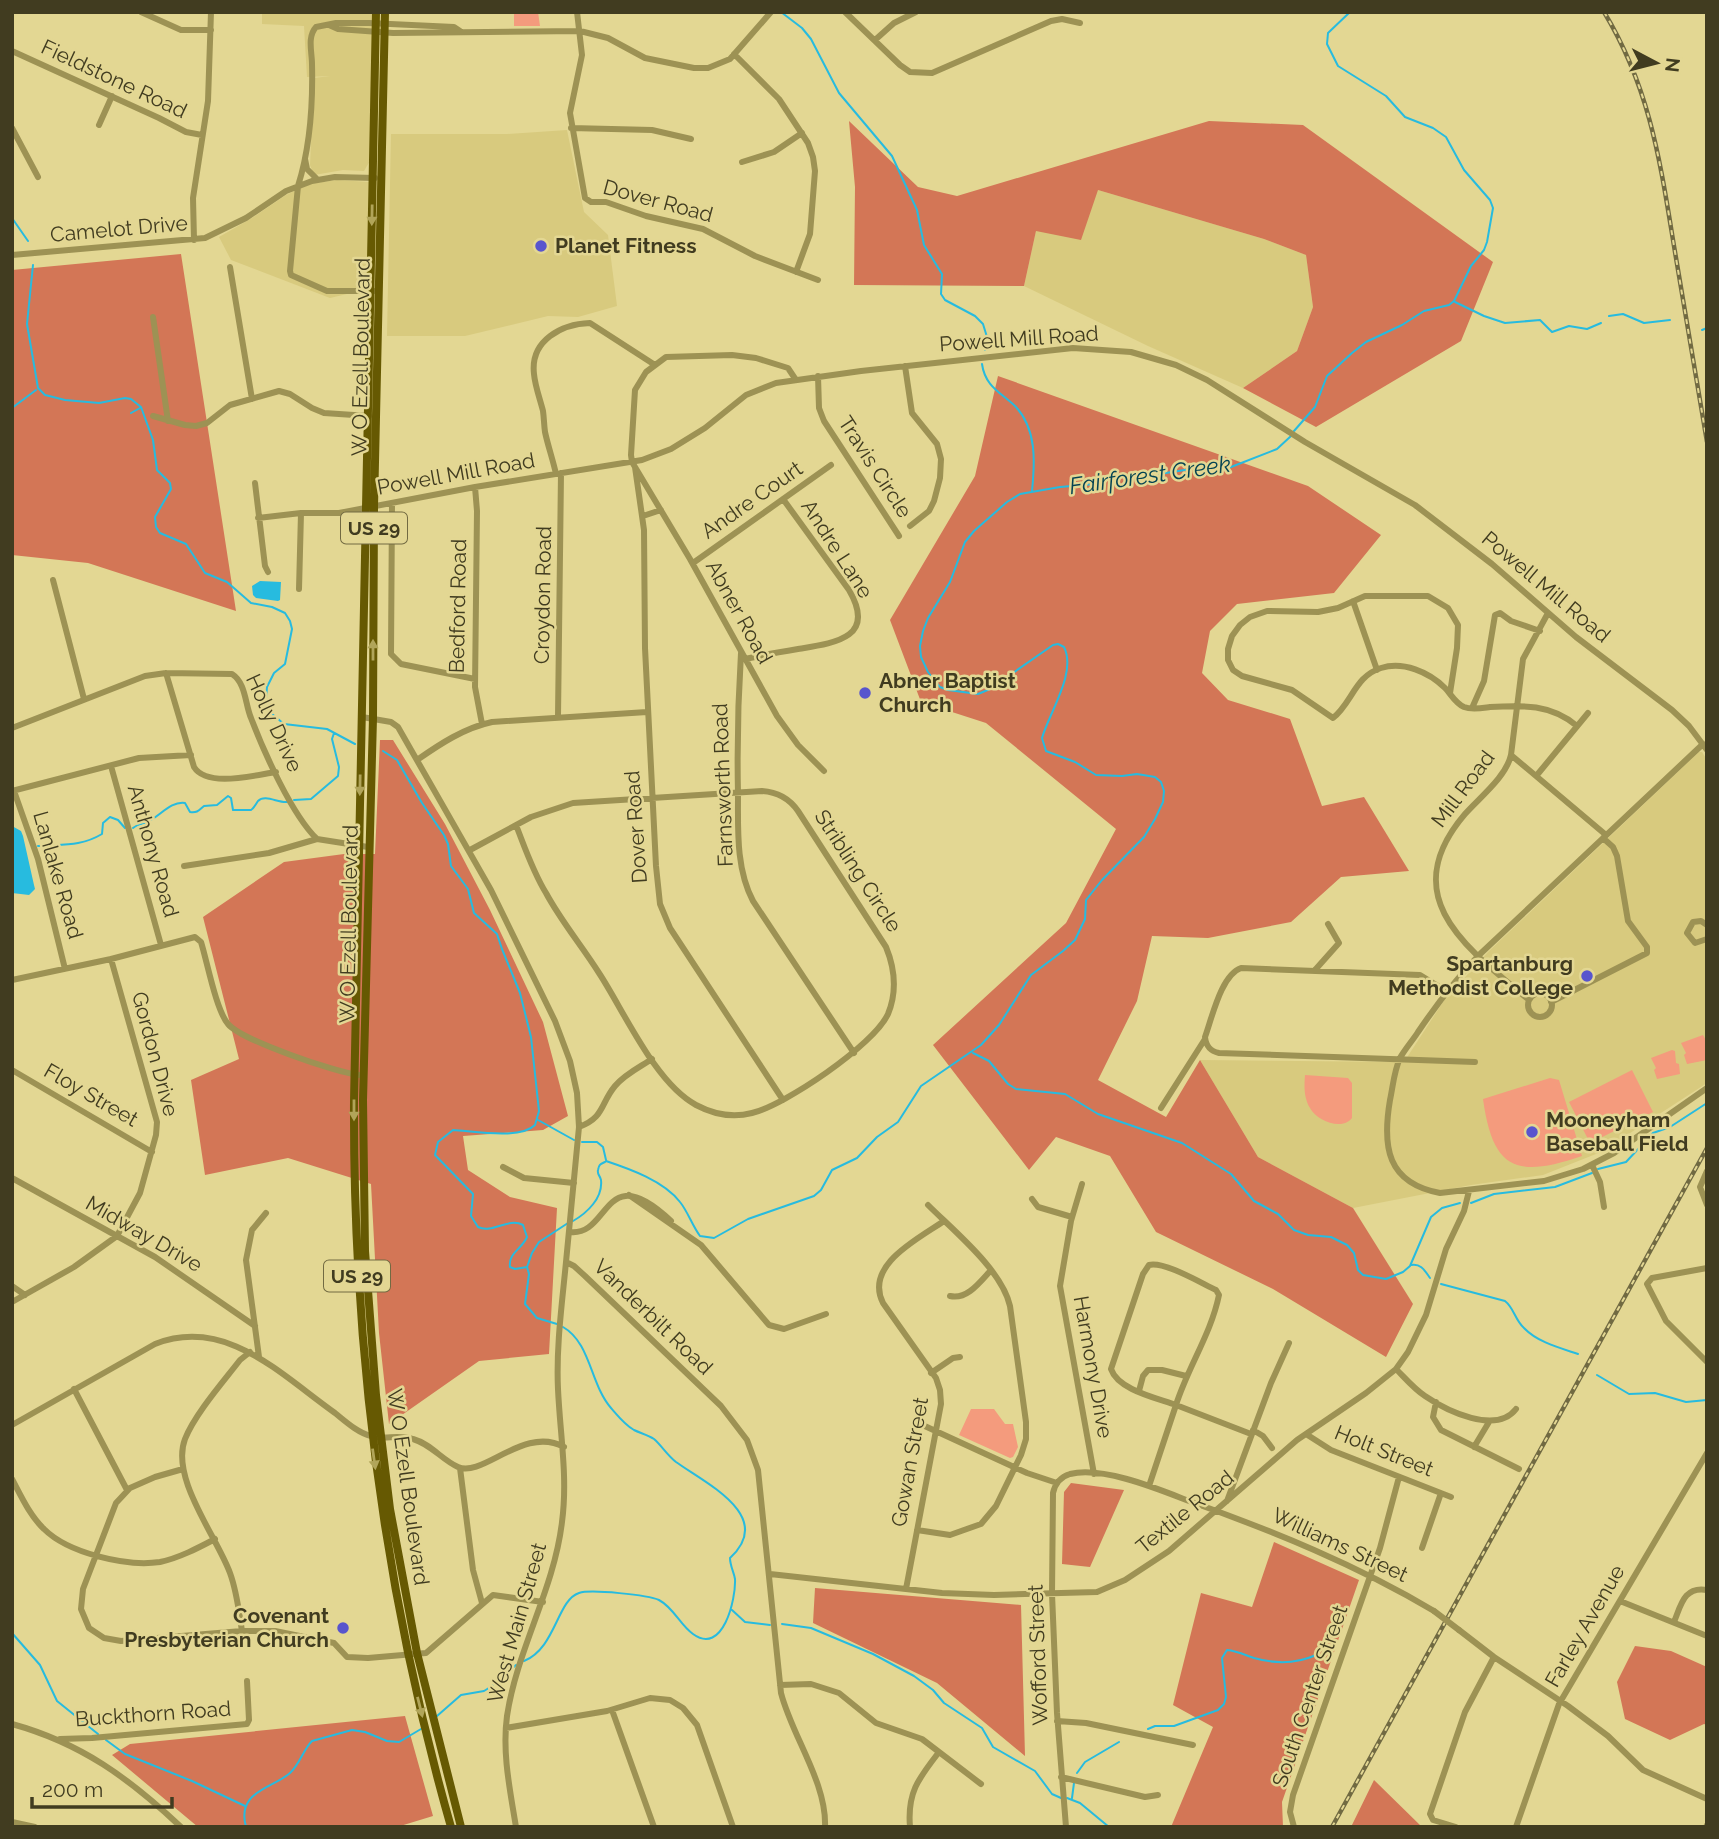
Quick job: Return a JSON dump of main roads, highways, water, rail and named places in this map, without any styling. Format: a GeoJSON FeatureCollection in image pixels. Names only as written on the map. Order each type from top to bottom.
{"type":"FeatureCollection","features":[{"type":"Feature","properties":{"kind":"main road","name":"W O Ezell Boulevard"},"geometry":{"type":"LineString","coordinates":[[376,12],[380,28],[378,178],[362,717],[364,848],[358,1158],[365,1251],[371,1436],[391,1569],[456,1826]]}},
{"type":"Feature","properties":{"kind":"main road","name":"W O Ezell Boulevard"},"geometry":{"type":"LineString","coordinates":[[380,28],[385,12]]}},
{"type":"Feature","properties":{"kind":"main road","name":"W O Ezell Boulevard"},"geometry":{"type":"LineString","coordinates":[[364,848],[373,718],[369,507]]}},
{"type":"Feature","properties":{"kind":"main road","name":"W O Ezell Boulevard"},"geometry":{"type":"LineString","coordinates":[[367,1348],[412,1653]]}},
{"type":"Feature","properties":{"kind":"water"},"geometry":{"type":"Polygon","coordinates":[[[260,581],[281,582],[280,600],[256,598],[252,586],[260,581]]]}},
{"type":"Feature","properties":{"kind":"water"},"geometry":{"type":"Polygon","coordinates":[[[12,826],[21,831],[23,836],[35,889],[29,895],[12,893],[12,826]]]}},
{"type":"Feature","properties":{"kind":"waterway"},"geometry":{"type":"LineString","coordinates":[[781,12],[802,28],[811,39],[839,93],[892,156],[917,210],[924,245],[942,274],[941,294],[945,300],[975,316],[983,324],[987,337],[985,350]]}},
{"type":"Feature","properties":{"kind":"waterway","name":"Fairforest Creek"},"geometry":{"type":"LineString","coordinates":[[1294,431],[1315,407],[1327,376],[1352,353],[1366,342],[1424,311],[1449,305],[1454,301],[1471,266],[1484,250],[1493,208],[1490,200],[1464,170],[1446,137],[1433,128],[1405,117],[1386,96],[1338,66],[1327,44],[1328,33],[1350,12]]}},
{"type":"Feature","properties":{"kind":"waterway"},"geometry":{"type":"LineString","coordinates":[[12,218],[28,241]]}},
{"type":"Feature","properties":{"kind":"waterway"},"geometry":{"type":"LineString","coordinates":[[33,265],[27,324],[38,388],[45,395],[65,400],[99,403],[125,398],[141,407],[153,440],[157,470],[170,483],[171,489],[155,517],[160,533],[186,544],[205,573],[227,582],[251,603],[285,613],[290,621],[292,629],[285,664],[274,673],[267,687],[266,699],[272,714],[284,724],[327,729],[355,744]]}},
{"type":"Feature","properties":{"kind":"waterway"},"geometry":{"type":"LineString","coordinates":[[1455,302],[1505,323],[1540,320],[1552,332],[1569,326],[1587,329],[1601,323]]}},
{"type":"Feature","properties":{"kind":"waterway"},"geometry":{"type":"LineString","coordinates":[[1609,316],[1623,314],[1644,323],[1670,320]]}},
{"type":"Feature","properties":{"kind":"waterway"},"geometry":{"type":"LineString","coordinates":[[1702,330],[1707,328]]}},
{"type":"Feature","properties":{"kind":"waterway"},"geometry":{"type":"LineString","coordinates":[[982,364],[986,378],[1015,406],[1031,435],[1034,457],[1032,491]]}},
{"type":"Feature","properties":{"kind":"waterway"},"geometry":{"type":"LineString","coordinates":[[12,408],[36,390]]}},
{"type":"Feature","properties":{"kind":"waterway"},"geometry":{"type":"LineString","coordinates":[[131,413],[140,408]]}},
{"type":"Feature","properties":{"kind":"waterway","name":"Fairforest Creek"},"geometry":{"type":"LineString","coordinates":[[606,1161],[636,1172],[665,1188],[683,1206],[700,1236],[714,1238],[748,1219],[814,1196],[821,1190],[832,1170],[857,1158],[877,1137],[898,1122],[921,1086],[981,1045],[999,1025],[1031,975],[1075,940],[1085,919],[1086,900],[1144,837],[1163,802],[1164,791],[1161,782],[1155,777],[1137,774],[1096,775],[1075,762],[1046,751],[1042,738],[1065,681],[1067,657],[1064,647],[1053,645],[990,689],[978,694],[940,687],[928,672],[921,657],[923,631],[950,582],[965,542],[1007,502],[1020,494],[1095,484],[1118,476],[1231,467],[1277,449],[1291,436]]}},
{"type":"Feature","properties":{"kind":"waterway"},"geometry":{"type":"LineString","coordinates":[[294,800],[311,799],[338,776],[339,767],[332,739],[334,733]]}},
{"type":"Feature","properties":{"kind":"waterway"},"geometry":{"type":"LineString","coordinates":[[383,751],[397,760],[444,835],[451,866],[468,889],[474,913],[497,934],[520,993],[531,1037],[539,1111],[535,1125],[528,1130],[508,1133],[453,1130],[438,1142],[435,1155],[473,1194],[471,1216],[478,1227],[489,1229],[512,1223],[523,1225],[527,1237],[511,1258],[510,1267],[527,1267]]}},
{"type":"Feature","properties":{"kind":"waterway"},"geometry":{"type":"LineString","coordinates":[[133,828],[180,803],[185,803],[190,812],[193,812],[204,806],[217,805],[228,796],[231,798],[233,810],[251,810],[264,798],[287,802]]}},
{"type":"Feature","properties":{"kind":"waterway"},"geometry":{"type":"LineString","coordinates":[[38,846],[71,844],[94,838],[102,834],[103,823],[110,817],[118,820],[125,828]]}},
{"type":"Feature","properties":{"kind":"waterway"},"geometry":{"type":"LineString","coordinates":[[973,1053],[989,1061],[1008,1084],[1016,1089],[1065,1094],[1098,1114],[1182,1143],[1231,1174],[1254,1201],[1278,1214],[1294,1230],[1308,1235],[1331,1237],[1347,1245],[1354,1253],[1358,1270],[1363,1275],[1386,1279],[1403,1272],[1410,1266],[1431,1217],[1442,1208],[1460,1203]]}},
{"type":"Feature","properties":{"kind":"waterway"},"geometry":{"type":"LineString","coordinates":[[1598,1169],[1626,1162],[1653,1133],[1670,1127],[1707,1103]]}},
{"type":"Feature","properties":{"kind":"waterway"},"geometry":{"type":"LineString","coordinates":[[538,1120],[574,1140]]}},
{"type":"Feature","properties":{"kind":"waterway"},"geometry":{"type":"LineString","coordinates":[[582,1142],[597,1142],[603,1147],[606,1160]]}},
{"type":"Feature","properties":{"kind":"waterway","name":"Fairforest Creek"},"geometry":{"type":"LineString","coordinates":[[573,1221],[584,1214],[597,1199],[601,1187],[598,1168],[605,1162]]}},
{"type":"Feature","properties":{"kind":"waterway"},"geometry":{"type":"LineString","coordinates":[[1471,1203],[1494,1194],[1555,1187],[1592,1173]]}},
{"type":"Feature","properties":{"kind":"waterway","name":"Fairforest Creek"},"geometry":{"type":"LineString","coordinates":[[557,1324],[537,1318],[525,1304],[529,1274],[527,1267],[539,1242],[568,1223]]}},
{"type":"Feature","properties":{"kind":"waterway"},"geometry":{"type":"LineString","coordinates":[[1411,1265],[1420,1266],[1430,1278]]}},
{"type":"Feature","properties":{"kind":"waterway"},"geometry":{"type":"LineString","coordinates":[[1441,1284],[1505,1301],[1529,1333],[1549,1344],[1578,1354]]}},
{"type":"Feature","properties":{"kind":"waterway","name":"Fairforest Creek"},"geometry":{"type":"LineString","coordinates":[[524,1661],[535,1655],[543,1646],[572,1597],[585,1592],[619,1593],[659,1600],[669,1607],[693,1634],[703,1639],[712,1638],[720,1632],[730,1611],[735,1588],[730,1558],[742,1543],[745,1528],[741,1515],[731,1502],[676,1462],[654,1439],[634,1430],[619,1417],[604,1398],[579,1343],[563,1327]]}},
{"type":"Feature","properties":{"kind":"waterway"},"geometry":{"type":"LineString","coordinates":[[1597,1375],[1629,1394],[1655,1393],[1686,1402],[1707,1400]]}},
{"type":"Feature","properties":{"kind":"waterway"},"geometry":{"type":"LineString","coordinates":[[732,1610],[745,1622],[770,1625]]}},
{"type":"Feature","properties":{"kind":"waterway"},"geometry":{"type":"LineString","coordinates":[[782,1624],[811,1628],[873,1654],[914,1676],[933,1690],[944,1703],[982,1728],[993,1747],[1035,1771],[1052,1794],[1061,1798]]}},
{"type":"Feature","properties":{"kind":"waterway"},"geometry":{"type":"LineString","coordinates":[[12,1633],[40,1665],[57,1701],[98,1734]]}},
{"type":"Feature","properties":{"kind":"waterway"},"geometry":{"type":"LineString","coordinates":[[1148,1729],[1155,1726],[1174,1726],[1218,1710],[1226,1697],[1222,1658],[1227,1650],[1278,1662],[1301,1660],[1316,1655]]}},
{"type":"Feature","properties":{"kind":"waterway","name":"Fairforest Creek"},"geometry":{"type":"LineString","coordinates":[[437,1716],[461,1695],[484,1691],[516,1665]]}},
{"type":"Feature","properties":{"kind":"waterway","name":"Fairforest Creek"},"geometry":{"type":"LineString","coordinates":[[246,1827],[244,1815],[251,1798],[290,1773],[312,1741],[352,1730],[399,1742],[421,1729]]}},
{"type":"Feature","properties":{"kind":"waterway"},"geometry":{"type":"LineString","coordinates":[[106,1740],[125,1754],[245,1806]]}},
{"type":"Feature","properties":{"kind":"waterway"},"geometry":{"type":"LineString","coordinates":[[1077,1773],[1085,1762],[1119,1742]]}},
{"type":"Feature","properties":{"kind":"waterway"},"geometry":{"type":"LineString","coordinates":[[1072,1798],[1074,1783]]}},
{"type":"Feature","properties":{"kind":"waterway"},"geometry":{"type":"LineString","coordinates":[[1067,1798],[1080,1803],[1109,1827]]}},
{"type":"Feature","properties":{"kind":"railway"},"geometry":{"type":"LineString","coordinates":[[1604,12],[1620,40],[1643,97],[1658,155],[1707,442]]}},
{"type":"Feature","properties":{"kind":"railway"},"geometry":{"type":"LineString","coordinates":[[1332,1827],[1707,1148]]}},
{"type":"Feature","properties":{"kind":"place","name":"Planet Fitness"},"geometry":{"type":"Point","coordinates":[541,246]}},
{"type":"Feature","properties":{"kind":"place","name":"Abner Baptist Church"},"geometry":{"type":"Point","coordinates":[865,693]}},
{"type":"Feature","properties":{"kind":"place","name":"Spartanburg Methodist College"},"geometry":{"type":"Point","coordinates":[1587,976]}},
{"type":"Feature","properties":{"kind":"place","name":"Mooneyham Baseball Field"},"geometry":{"type":"Point","coordinates":[1532,1132]}},
{"type":"Feature","properties":{"kind":"place","name":"Covenant Presbyterian Church"},"geometry":{"type":"Point","coordinates":[343,1628]}}]}
